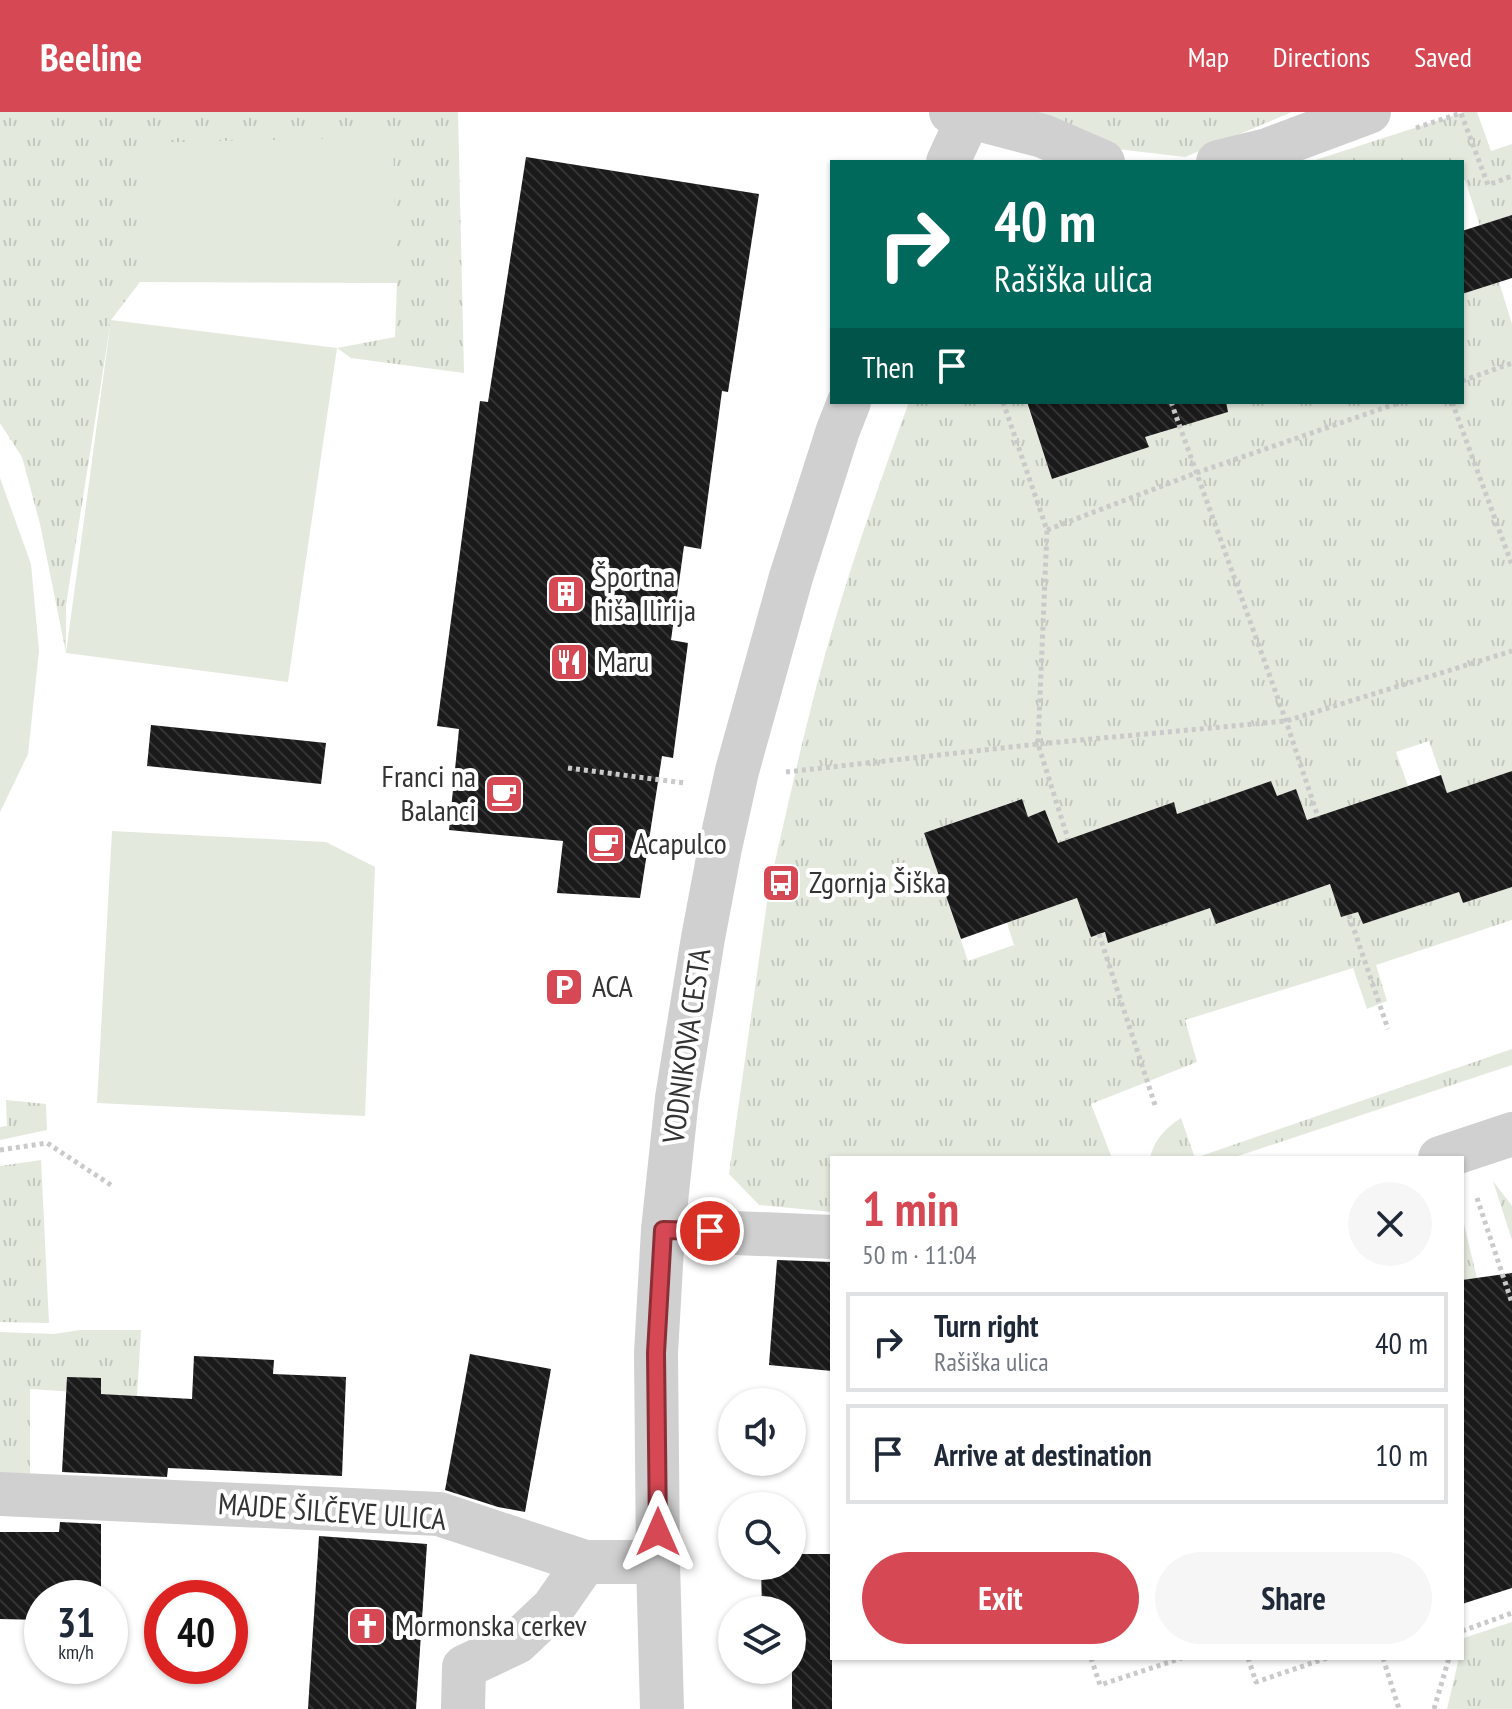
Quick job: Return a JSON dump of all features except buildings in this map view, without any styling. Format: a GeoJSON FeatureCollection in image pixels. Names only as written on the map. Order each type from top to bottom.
{"type":"FeatureCollection","features":[{"type":"Feature","properties":{"kind":"street"},"geometry":{"type":"LineString","coordinates":[[949,160],[964,113],[1043,136],[1098,160]]}},
{"type":"Feature","properties":{"kind":"street"},"geometry":{"type":"LineString","coordinates":[[1226,160],[1386,122]]}},
{"type":"Feature","properties":{"kind":"street","name":"VODNIKOVA CESTA"},"geometry":{"type":"LineString","coordinates":[[662,1709],[656,1353],[663,1230],[677,1098],[711,893],[737,771],[791,577],[848,404]]}},
{"type":"Feature","properties":{"kind":"street"},"geometry":{"type":"LineString","coordinates":[[1451,1155],[1512,1134]]}},
{"type":"Feature","properties":{"kind":"street"},"geometry":{"type":"LineString","coordinates":[[663,1230],[830,1237]]}},
{"type":"Feature","properties":{"kind":"street","name":"MAJDE ŠILČEVE ULICA"},"geometry":{"type":"LineString","coordinates":[[0,1494],[439,1514],[585,1562],[658,1562]]}},
{"type":"Feature","properties":{"kind":"street"},"geometry":{"type":"LineString","coordinates":[[463,1709],[464,1667],[517,1642],[553,1608],[585,1562]]}},
{"type":"Feature","properties":{"kind":"path"},"geometry":{"type":"LineString","coordinates":[[1386,122],[1461,113],[1488,185],[1512,176]]}},
{"type":"Feature","properties":{"kind":"path"},"geometry":{"type":"LineString","coordinates":[[1464,380],[1512,363]]}},
{"type":"Feature","properties":{"kind":"path"},"geometry":{"type":"LineString","coordinates":[[1004,404],[1047,530],[1038,744],[1068,839]]}},
{"type":"Feature","properties":{"kind":"path"},"geometry":{"type":"LineString","coordinates":[[1172,404],[1318,817]]}},
{"type":"Feature","properties":{"kind":"path"},"geometry":{"type":"LineString","coordinates":[[1047,530],[1196,473],[1395,404]]}},
{"type":"Feature","properties":{"kind":"path"},"geometry":{"type":"LineString","coordinates":[[1453,404],[1512,565]]}},
{"type":"Feature","properties":{"kind":"path"},"geometry":{"type":"LineString","coordinates":[[783,773],[1038,744],[1286,721],[1512,651]]}},
{"type":"Feature","properties":{"kind":"path"},"geometry":{"type":"LineString","coordinates":[[568,768],[690,784]]}},
{"type":"Feature","properties":{"kind":"path"},"geometry":{"type":"LineString","coordinates":[[1349,915],[1388,1029]]}},
{"type":"Feature","properties":{"kind":"path"},"geometry":{"type":"LineString","coordinates":[[1099,934],[1155,1105]]}},
{"type":"Feature","properties":{"kind":"path"},"geometry":{"type":"LineString","coordinates":[[0,1150],[47,1143],[114,1187]]}},
{"type":"Feature","properties":{"kind":"path"},"geometry":{"type":"LineString","coordinates":[[1464,1187],[1512,1303]]}},
{"type":"Feature","properties":{"kind":"path"},"geometry":{"type":"LineString","coordinates":[[1464,1630],[1512,1613]]}},
{"type":"Feature","properties":{"kind":"path"},"geometry":{"type":"LineString","coordinates":[[1092,1660],[1100,1685],[1176,1660]]}},
{"type":"Feature","properties":{"kind":"path"},"geometry":{"type":"LineString","coordinates":[[1249,1660],[1256,1682],[1321,1660]]}},
{"type":"Feature","properties":{"kind":"path"},"geometry":{"type":"LineString","coordinates":[[1384,1660],[1399,1709]]}},
{"type":"Feature","properties":{"kind":"path"},"geometry":{"type":"LineString","coordinates":[[1434,1709],[1448,1660]]}},
{"type":"Feature","properties":{"kind":"green space"},"geometry":{"type":"Polygon","coordinates":[[[0,112],[458,112],[464,373],[351,358],[337,348],[395,337],[397,283],[148,143],[140,282],[111,320],[66,605],[66,653],[40,524],[22,457],[0,423],[0,112]]]}},
{"type":"Feature","properties":{"kind":"green space"},"geometry":{"type":"Polygon","coordinates":[[[1035,112],[1292,112],[1185,157],[1117,149],[1035,112]]]}},
{"type":"Feature","properties":{"kind":"green space"},"geometry":{"type":"Polygon","coordinates":[[[1464,112],[1477,112],[1491,151],[1512,144],[1512,215],[1480,226],[1464,180],[1464,160],[1315,160],[1464,112]]]}},
{"type":"Feature","properties":{"kind":"green space"},"geometry":{"type":"Polygon","coordinates":[[[393,137],[397,283],[140,282],[141,143],[393,137]]]}},
{"type":"Feature","properties":{"kind":"green space"},"geometry":{"type":"Polygon","coordinates":[[[1499,282],[1512,324],[1512,771],[1447,793],[1429,741],[1396,752],[1408,786],[1308,821],[1296,789],[1277,796],[1271,781],[1177,814],[1173,802],[1058,843],[1045,810],[1028,817],[1021,799],[924,833],[968,961],[1014,945],[1007,923],[1077,898],[1091,936],[1210,908],[1217,924],[1330,884],[1341,917],[1459,892],[1463,903],[1512,887],[1512,920],[1376,965],[1387,1001],[1367,1009],[1353,968],[1185,1020],[1197,1062],[1091,1104],[1111,1156],[830,1156],[830,1212],[759,1205],[729,1174],[768,895],[786,898],[792,870],[774,866],[810,710],[853,563],[908,404],[1027,404],[1053,479],[1148,447],[1145,437],[1166,431],[1158,404],[1464,404],[1464,293],[1499,282]]]}},
{"type":"Feature","properties":{"kind":"green space"},"geometry":{"type":"Polygon","coordinates":[[[111,320],[337,348],[288,682],[66,653],[111,320]]]}},
{"type":"Feature","properties":{"kind":"green space"},"geometry":{"type":"Polygon","coordinates":[[[0,478],[31,564],[39,651],[28,754],[0,812],[0,478]]]}},
{"type":"Feature","properties":{"kind":"green space"},"geometry":{"type":"Polygon","coordinates":[[[112,831],[326,842],[375,867],[365,1116],[97,1103],[112,831]]]}},
{"type":"Feature","properties":{"kind":"green space"},"geometry":{"type":"Polygon","coordinates":[[[1512,1049],[1512,1065],[1238,1156],[1201,1156],[1512,1049]]]}},
{"type":"Feature","properties":{"kind":"green space"},"geometry":{"type":"Polygon","coordinates":[[[6,1100],[46,1104],[47,1130],[0,1140],[0,1127],[7,1126],[6,1100]]]}},
{"type":"Feature","properties":{"kind":"green space"},"geometry":{"type":"Polygon","coordinates":[[[1181,1118],[1194,1156],[1151,1156],[1154,1145],[1181,1118]]]}},
{"type":"Feature","properties":{"kind":"green space"},"geometry":{"type":"Polygon","coordinates":[[[41,1160],[49,1323],[0,1322],[0,1166],[41,1160]]]}},
{"type":"Feature","properties":{"kind":"green space"},"geometry":{"type":"Polygon","coordinates":[[[1493,1181],[1512,1206],[1512,1240],[1493,1181]]]}},
{"type":"Feature","properties":{"kind":"green space"},"geometry":{"type":"Polygon","coordinates":[[[1464,1224],[1477,1278],[1464,1280],[1464,1224]]]}},
{"type":"Feature","properties":{"kind":"green space"},"geometry":{"type":"Polygon","coordinates":[[[80,1330],[141,1330],[137,1396],[30,1389],[30,1473],[0,1473],[0,1332],[54,1334],[80,1330]]]}},
{"type":"Feature","properties":{"kind":"green space"},"geometry":{"type":"Polygon","coordinates":[[[1512,1622],[1512,1709],[1447,1709],[1459,1660],[1464,1660],[1464,1638],[1512,1622]]]}},
{"type":"Feature","properties":{"kind":"place","name":"Športna hiša Ilirija"},"geometry":{"type":"Point","coordinates":[566,594]}},
{"type":"Feature","properties":{"kind":"place","name":"Maru"},"geometry":{"type":"Point","coordinates":[569,662]}},
{"type":"Feature","properties":{"kind":"place","name":"Franci na Balanci"},"geometry":{"type":"Point","coordinates":[504,794]}},
{"type":"Feature","properties":{"kind":"place","name":"Acapulco"},"geometry":{"type":"Point","coordinates":[606,844]}},
{"type":"Feature","properties":{"kind":"place","name":"Zgornja Šiška"},"geometry":{"type":"Point","coordinates":[781,883]}},
{"type":"Feature","properties":{"kind":"place","name":"ACA"},"geometry":{"type":"Point","coordinates":[564,987]}},
{"type":"Feature","properties":{"kind":"place","name":"Mormonska cerkev"},"geometry":{"type":"Point","coordinates":[367,1626]}},
{"type":"Feature","properties":{"kind":"route"},"geometry":{"type":"LineString","coordinates":[[658,1532],[656,1353],[663,1230],[710,1231]]}}]}
